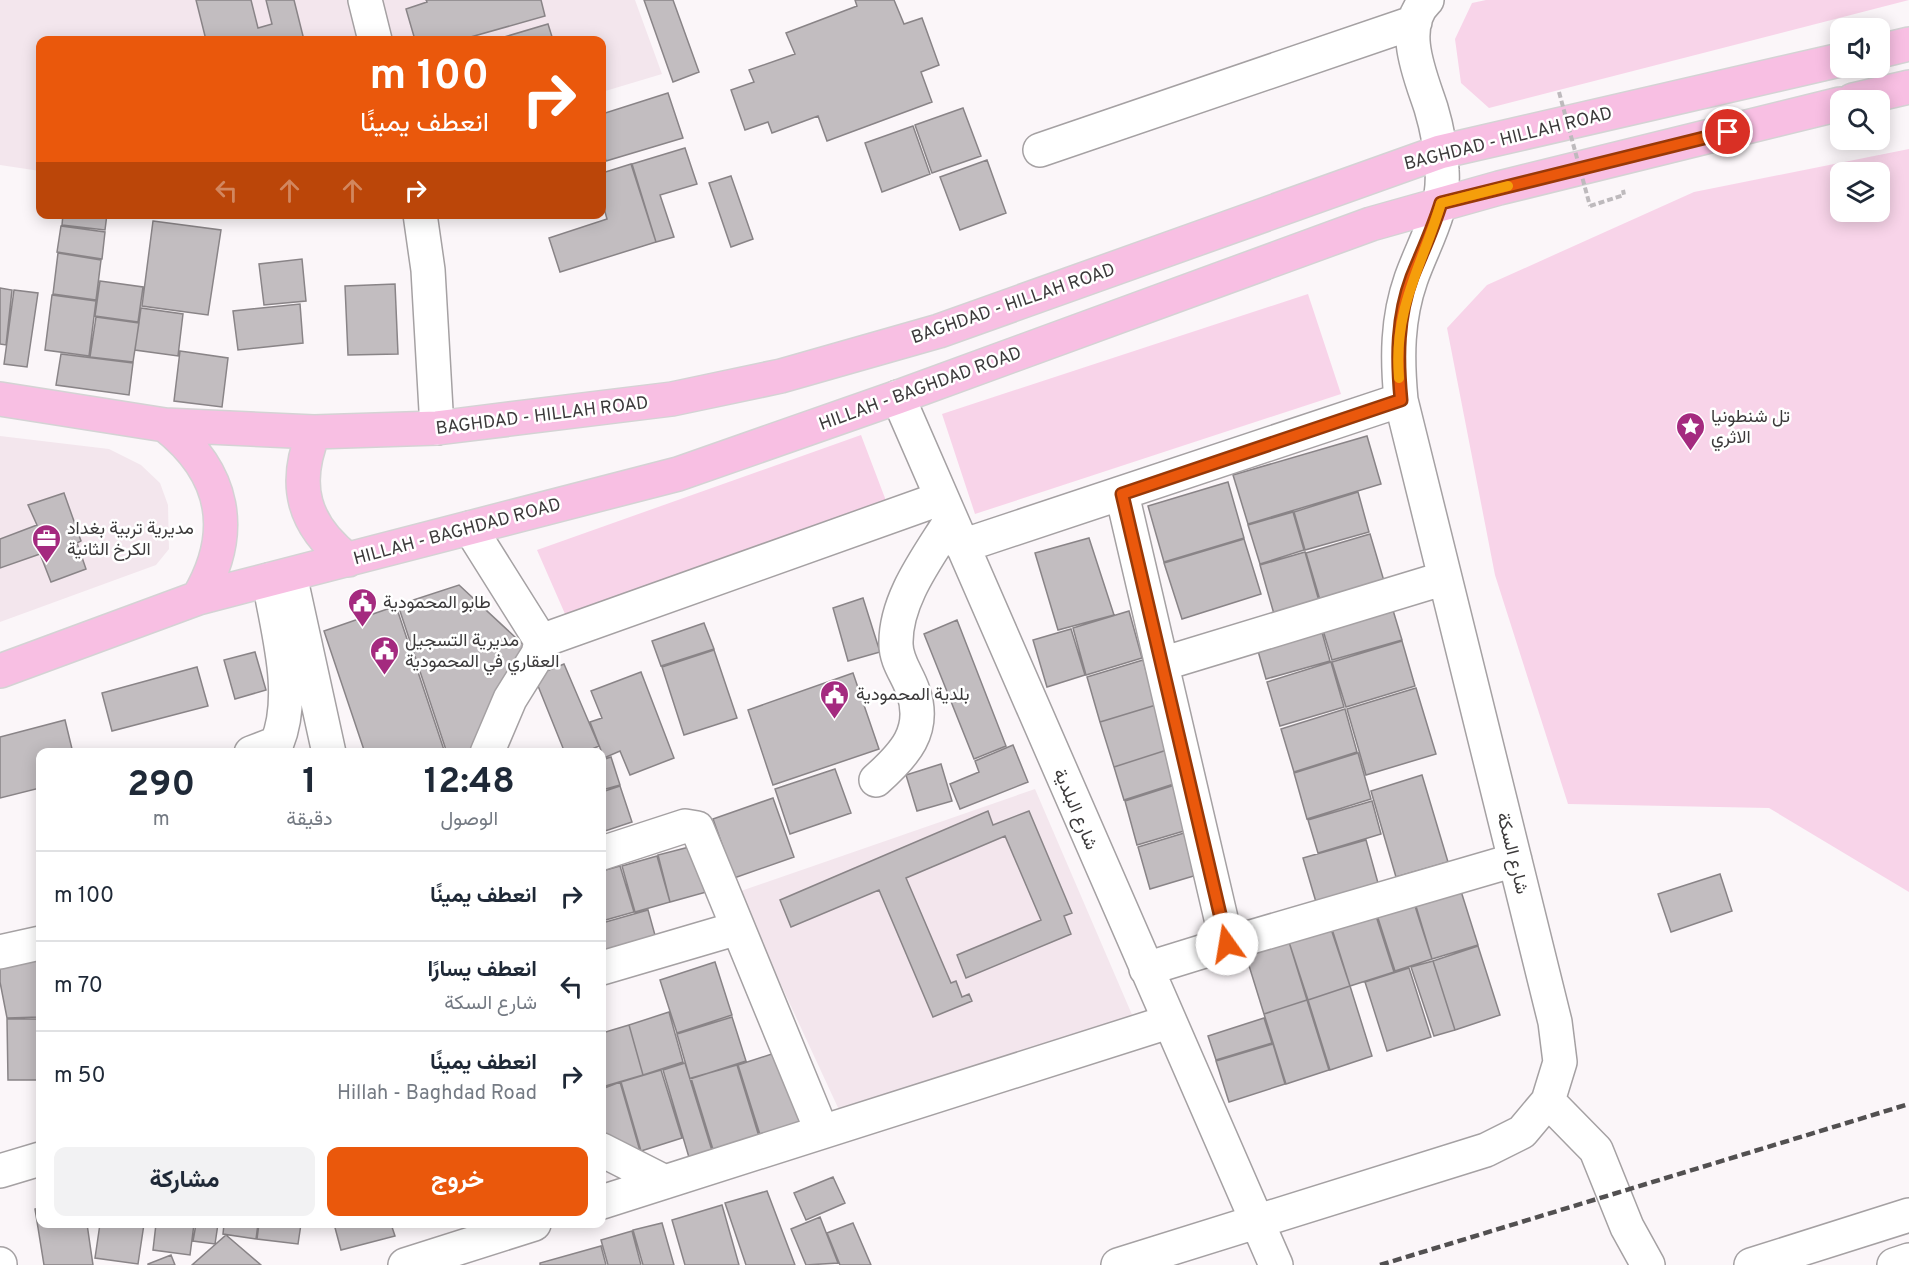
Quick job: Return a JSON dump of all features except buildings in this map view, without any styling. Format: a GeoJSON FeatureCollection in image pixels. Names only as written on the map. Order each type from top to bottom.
{"type":"FeatureCollection","features":[{"type":"Feature","properties":{"kind":"main road"},"geometry":{"type":"LineString","coordinates":[[1890,49],[1909,44]]}},
{"type":"Feature","properties":{"kind":"main road","name":"BAGHDAD - HILLAH ROAD"},"geometry":{"type":"LineString","coordinates":[[0,399],[165,424],[314,432],[437,428],[672,399],[781,376],[939,331],[1440,152],[1830,62]]}},
{"type":"Feature","properties":{"kind":"main road"},"geometry":{"type":"LineString","coordinates":[[1890,91],[1909,87]]}},
{"type":"Feature","properties":{"kind":"main road","name":"HILLAH - BAGHDAD ROAD"},"geometry":{"type":"LineString","coordinates":[[0,671],[198,598],[678,474],[898,397],[1371,224],[1441,203],[1830,106]]}},
{"type":"Feature","properties":{"kind":"main road"},"geometry":{"type":"LineString","coordinates":[[165,424],[185,440],[201,459],[213,480],[219,504],[221,529],[218,553],[210,577],[198,598]]}},
{"type":"Feature","properties":{"kind":"main road"},"geometry":{"type":"LineString","coordinates":[[314,432],[306,452],[302,472],[303,493],[318,531],[348,560]]}},
{"type":"Feature","properties":{"kind":"street"},"geometry":{"type":"LineString","coordinates":[[365,0],[374,36]]}},
{"type":"Feature","properties":{"kind":"street"},"geometry":{"type":"LineString","coordinates":[[1040,150],[1423,6]]}},
{"type":"Feature","properties":{"kind":"street","name":"شارع السكة"},"geometry":{"type":"LineString","coordinates":[[1118,1265],[1486,1150],[1522,1132],[1548,1101],[1560,1062],[1555,1022],[1401,400],[1397,359],[1401,318],[1411,279],[1441,203],[1443,186],[1440,152],[1431,108],[1415,56],[1423,6]]}},
{"type":"Feature","properties":{"kind":"street"},"geometry":{"type":"LineString","coordinates":[[421,219],[428,270],[437,428]]}},
{"type":"Feature","properties":{"kind":"street","name":"شارع البلدية"},"geometry":{"type":"LineString","coordinates":[[898,397],[1255,1222],[1276,1265]]}},
{"type":"Feature","properties":{"kind":"street"},"geometry":{"type":"LineString","coordinates":[[541,641],[952,521],[1122,494],[1401,400]]}},
{"type":"Feature","properties":{"kind":"street"},"geometry":{"type":"LineString","coordinates":[[1122,494],[1227,944]]}},
{"type":"Feature","properties":{"kind":"street"},"geometry":{"type":"LineString","coordinates":[[876,780],[899,760],[914,739],[918,720],[913,691],[902,671],[896,644],[902,611],[914,580],[952,521]]}},
{"type":"Feature","properties":{"kind":"street"},"geometry":{"type":"LineString","coordinates":[[470,528],[541,641],[537,654],[510,699],[488,748]]}},
{"type":"Feature","properties":{"kind":"street"},"geometry":{"type":"LineString","coordinates":[[264,748],[277,743],[283,728],[285,691],[279,577]]}},
{"type":"Feature","properties":{"kind":"street"},"geometry":{"type":"LineString","coordinates":[[279,577],[328,748]]}},
{"type":"Feature","properties":{"kind":"street"},"geometry":{"type":"LineString","coordinates":[[1162,664],[1445,578]]}},
{"type":"Feature","properties":{"kind":"street"},"geometry":{"type":"LineString","coordinates":[[606,852],[685,826],[697,828],[822,1132]]}},
{"type":"Feature","properties":{"kind":"street"},"geometry":{"type":"LineString","coordinates":[[1146,969],[1515,860]]}},
{"type":"Feature","properties":{"kind":"street"},"geometry":{"type":"LineString","coordinates":[[606,968],[738,928]]}},
{"type":"Feature","properties":{"kind":"street"},"geometry":{"type":"LineString","coordinates":[[0,952],[36,944]]}},
{"type":"Feature","properties":{"kind":"street"},"geometry":{"type":"LineString","coordinates":[[606,1201],[1168,1022]]}},
{"type":"Feature","properties":{"kind":"street"},"geometry":{"type":"LineString","coordinates":[[1548,1101],[1596,1150],[1627,1227],[1648,1265]]}},
{"type":"Feature","properties":{"kind":"street"},"geometry":{"type":"LineString","coordinates":[[606,1152],[665,1182]]}},
{"type":"Feature","properties":{"kind":"street"},"geometry":{"type":"LineString","coordinates":[[0,1171],[36,1161]]}},
{"type":"Feature","properties":{"kind":"street"},"geometry":{"type":"LineString","coordinates":[[1751,1265],[1909,1215]]}},
{"type":"Feature","properties":{"kind":"street"},"geometry":{"type":"LineString","coordinates":[[405,1265],[521,1228]]}},
{"type":"Feature","properties":{"kind":"street"},"geometry":{"type":"LineString","coordinates":[[1894,1265],[1909,1260]]}},
{"type":"Feature","properties":{"kind":"path"},"geometry":{"type":"LineString","coordinates":[[1559,92],[1590,206],[1624,195]]}},
{"type":"Feature","properties":{"kind":"shaded area"},"geometry":{"type":"Polygon","coordinates":[[[0,0],[350,0],[360,36],[36,36],[36,170],[0,165],[0,0]]]}},
{"type":"Feature","properties":{"kind":"shaded area"},"geometry":{"type":"Polygon","coordinates":[[[378,0],[635,0],[662,74],[606,91],[606,36],[389,36],[378,0]]]}},
{"type":"Feature","properties":{"kind":"shaded area"},"geometry":{"type":"Polygon","coordinates":[[[1486,0],[1909,0],[1839,18],[1830,18],[1830,20],[1489,108],[1461,83],[1455,39],[1472,3],[1486,0]]]}},
{"type":"Feature","properties":{"kind":"shaded area","name":"تل شنطونيا الاثري"},"geometry":{"type":"Polygon","coordinates":[[[1909,149],[1909,892],[1769,808],[1568,804],[1495,575],[1447,328],[1487,285],[1694,192],[1830,165],[1830,222],[1890,222],[1890,162],[1844,162],[1909,149]]]}},
{"type":"Feature","properties":{"kind":"shaded area"},"geometry":{"type":"Polygon","coordinates":[[[1308,294],[1341,394],[975,514],[942,414],[1308,294]]]}},
{"type":"Feature","properties":{"kind":"shaded area"},"geometry":{"type":"Polygon","coordinates":[[[861,435],[888,506],[569,623],[537,550],[861,435]]]}},
{"type":"Feature","properties":{"kind":"shaded area"},"geometry":{"type":"Polygon","coordinates":[[[0,436],[109,449],[141,465],[160,483],[168,505],[169,549],[156,565],[0,622],[0,436]]]}},
{"type":"Feature","properties":{"kind":"shaded area"},"geometry":{"type":"Polygon","coordinates":[[[1035,789],[1133,1017],[840,1112],[738,892],[1035,789]]]}},
{"type":"Feature","properties":{"kind":"railway"},"geometry":{"type":"LineString","coordinates":[[1380,1265],[1909,1104]]}},
{"type":"Feature","properties":{"kind":"slow traffic"},"geometry":{"type":"LineString","coordinates":[[1399,378],[1397,359],[1401,318],[1411,279],[1441,203],[1508,186]]}},
{"type":"Feature","properties":{"kind":"place","name":"تل شنطونيا الاثري"},"geometry":{"type":"Point","coordinates":[1690,452]}},
{"type":"Feature","properties":{"kind":"place","name":"مديرية تربية بغداد الكرخ الثانية"},"geometry":{"type":"Point","coordinates":[46,564]}},
{"type":"Feature","properties":{"kind":"place","name":"طابو المحمودية"},"geometry":{"type":"Point","coordinates":[362,628]}},
{"type":"Feature","properties":{"kind":"place","name":"مديرية التسجيل العقاري في المحمودية"},"geometry":{"type":"Point","coordinates":[384,676]}},
{"type":"Feature","properties":{"kind":"place","name":"بلدية المحمودية"},"geometry":{"type":"Point","coordinates":[835,720]}},
{"type":"Feature","properties":{"kind":"route"},"geometry":{"type":"LineString","coordinates":[[1227,944],[1122,494],[1401,400],[1397,359],[1401,318],[1411,279],[1441,203],[1728,132]]}}]}
